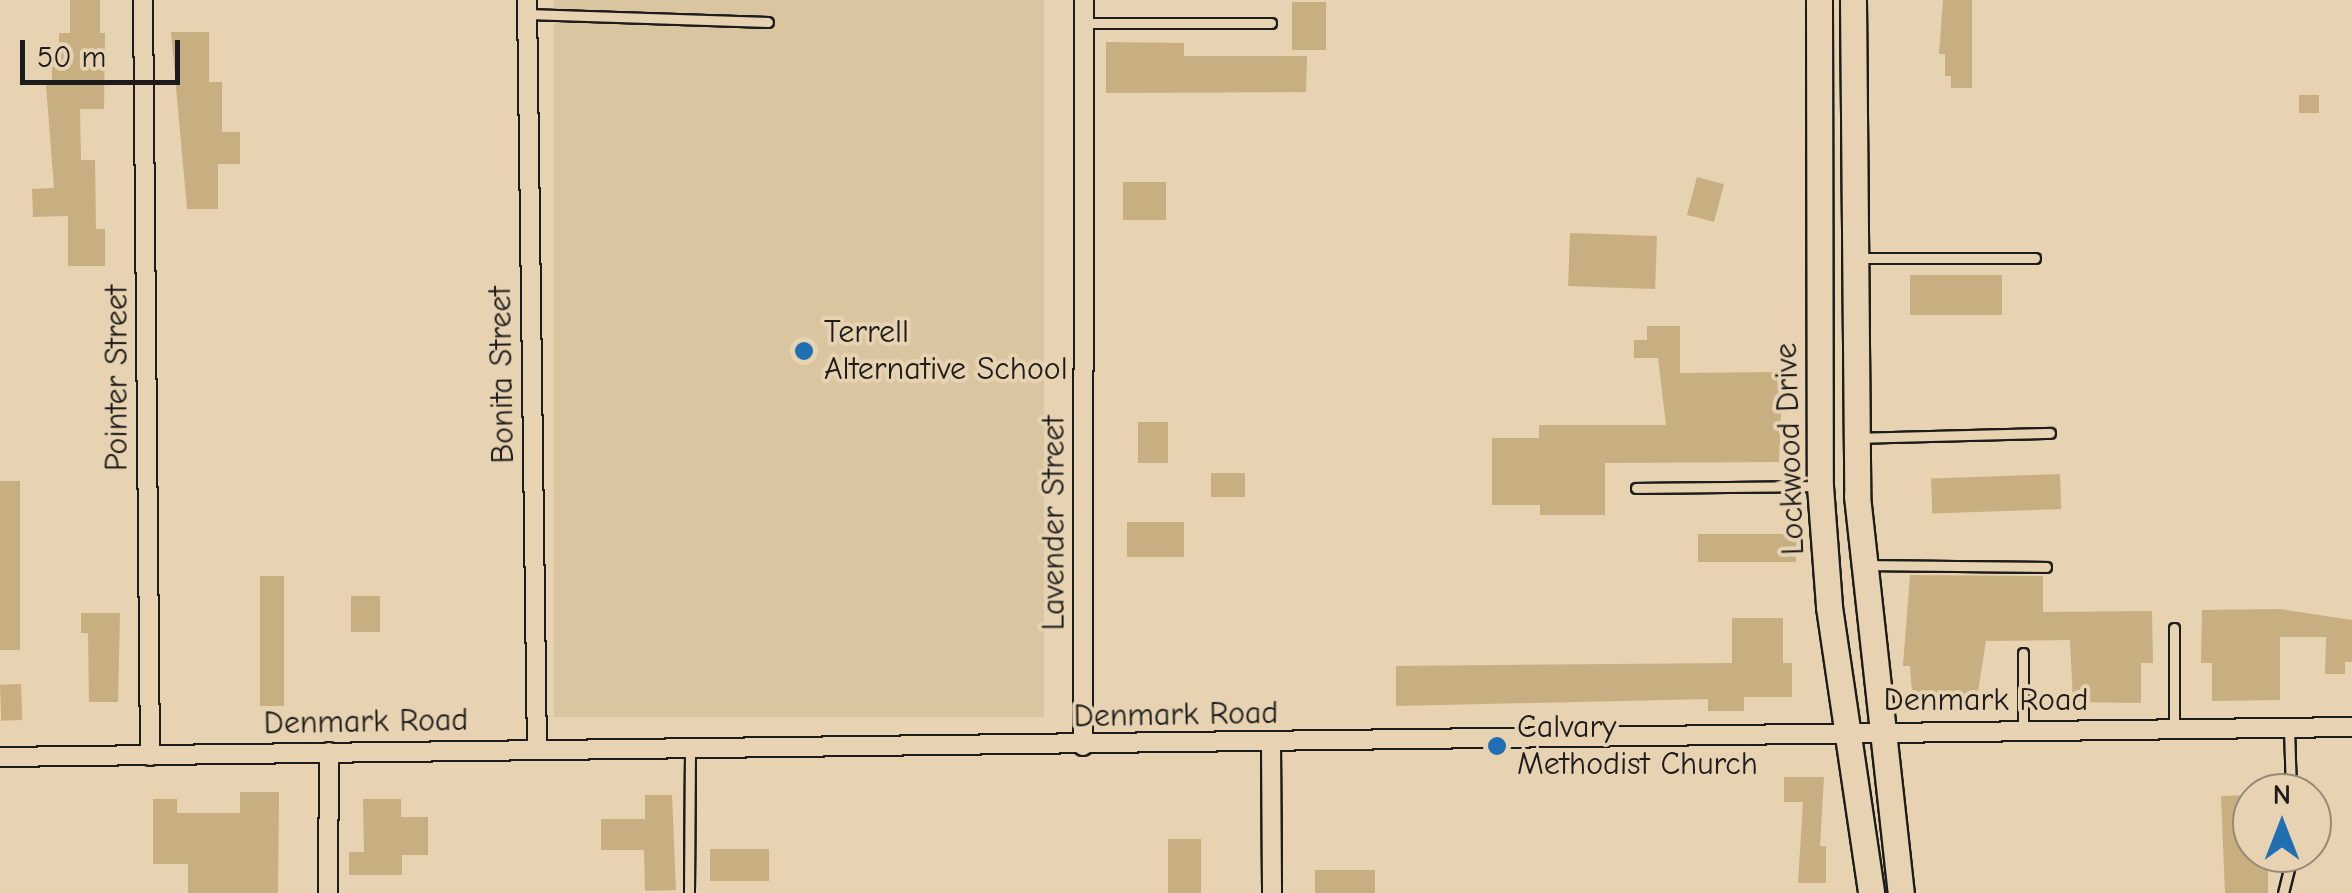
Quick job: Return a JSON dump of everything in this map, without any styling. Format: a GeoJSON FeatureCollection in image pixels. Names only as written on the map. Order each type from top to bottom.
{"type":"FeatureCollection","features":[{"type":"Feature","properties":{"kind":"main road","name":"Lockwood Drive"},"geometry":{"type":"LineString","coordinates":[[1819,0],[1820,486],[1829,607],[1851,731],[1870,893]]}},
{"type":"Feature","properties":{"kind":"main road","name":"Lockwood Drive"},"geometry":{"type":"LineString","coordinates":[[1853,0],[1856,438],[1863,564],[1886,731],[1901,893]]}},
{"type":"Feature","properties":{"kind":"main road"},"geometry":{"type":"LineString","coordinates":[[1820,386],[1854,386]]}},
{"type":"Feature","properties":{"kind":"street","name":"Pointer Street"},"geometry":{"type":"LineString","coordinates":[[144,0],[150,756]]}},
{"type":"Feature","properties":{"kind":"street","name":"Lavender Street"},"geometry":{"type":"LineString","coordinates":[[1084,0],[1084,746]]}},
{"type":"Feature","properties":{"kind":"street","name":"Bonita Street"},"geometry":{"type":"LineString","coordinates":[[528,7],[537,750]]}},
{"type":"Feature","properties":{"kind":"street","name":"Denmark Road"},"geometry":{"type":"LineString","coordinates":[[0,757],[1271,745],[1851,731],[2352,727]]}},
{"type":"Feature","properties":{"kind":"street"},"geometry":{"type":"LineString","coordinates":[[1271,745],[1272,893]]}},
{"type":"Feature","properties":{"kind":"street"},"geometry":{"type":"LineString","coordinates":[[328,752],[328,893]]}},
{"type":"Feature","properties":{"kind":"lane"},"geometry":{"type":"LineString","coordinates":[[528,7],[768,22]]}},
{"type":"Feature","properties":{"kind":"lane"},"geometry":{"type":"LineString","coordinates":[[1085,23],[1271,23]]}},
{"type":"Feature","properties":{"kind":"lane"},"geometry":{"type":"LineString","coordinates":[[1854,258],[2035,258]]}},
{"type":"Feature","properties":{"kind":"lane"},"geometry":{"type":"LineString","coordinates":[[1856,438],[2050,433]]}},
{"type":"Feature","properties":{"kind":"lane"},"geometry":{"type":"LineString","coordinates":[[1636,488],[1820,486]]}},
{"type":"Feature","properties":{"kind":"lane"},"geometry":{"type":"LineString","coordinates":[[1863,564],[2046,567]]}},
{"type":"Feature","properties":{"kind":"lane"},"geometry":{"type":"LineString","coordinates":[[2174,628],[2174,729]]}},
{"type":"Feature","properties":{"kind":"lane"},"geometry":{"type":"LineString","coordinates":[[2023,652],[2023,730]]}},
{"type":"Feature","properties":{"kind":"lane"},"geometry":{"type":"LineString","coordinates":[[2289,728],[2290,773]]}},
{"type":"Feature","properties":{"kind":"lane"},"geometry":{"type":"LineString","coordinates":[[689,893],[690,749]]}},
{"type":"Feature","properties":{"kind":"shaded area","name":"Terrell Alternative School"},"geometry":{"type":"Polygon","coordinates":[[[554,0],[1044,0],[1044,717],[554,717],[554,0]]]}},
{"type":"Feature","properties":{"kind":"building"},"geometry":{"type":"Polygon","coordinates":[[[70,0],[100,0],[100,33],[105,33],[104,109],[80,109],[81,160],[95,160],[96,229],[105,229],[105,266],[68,266],[68,216],[33,217],[32,189],[54,188],[46,85],[52,85],[52,57],[59,57],[59,33],[70,33],[70,0]]]}},
{"type":"Feature","properties":{"kind":"building"},"geometry":{"type":"Polygon","coordinates":[[[1943,0],[1972,0],[1972,88],[1951,88],[1951,76],[1945,76],[1945,54],[1939,54],[1943,0]]]}},
{"type":"Feature","properties":{"kind":"building"},"geometry":{"type":"Polygon","coordinates":[[[1292,2],[1326,2],[1326,50],[1292,50],[1292,2]]]}},
{"type":"Feature","properties":{"kind":"building"},"geometry":{"type":"Polygon","coordinates":[[[171,32],[209,32],[209,82],[222,82],[222,132],[240,132],[240,164],[218,164],[218,209],[187,209],[171,32]]]}},
{"type":"Feature","properties":{"kind":"building"},"geometry":{"type":"Polygon","coordinates":[[[1106,42],[1184,43],[1184,56],[1307,56],[1306,92],[1106,93],[1106,42]]]}},
{"type":"Feature","properties":{"kind":"building"},"geometry":{"type":"Polygon","coordinates":[[[2299,95],[2319,95],[2319,113],[2299,113],[2299,95]]]}},
{"type":"Feature","properties":{"kind":"building"},"geometry":{"type":"Polygon","coordinates":[[[1697,177],[1724,184],[1714,222],[1687,215],[1697,177]]]}},
{"type":"Feature","properties":{"kind":"building"},"geometry":{"type":"Polygon","coordinates":[[[1123,182],[1166,182],[1166,220],[1123,220],[1123,182]]]}},
{"type":"Feature","properties":{"kind":"building"},"geometry":{"type":"Polygon","coordinates":[[[1570,233],[1657,236],[1655,289],[1568,286],[1570,233]]]}},
{"type":"Feature","properties":{"kind":"building"},"geometry":{"type":"Polygon","coordinates":[[[1910,275],[2002,275],[2002,315],[1910,315],[1910,275]]]}},
{"type":"Feature","properties":{"kind":"building"},"geometry":{"type":"Polygon","coordinates":[[[1647,326],[1680,326],[1680,373],[1783,372],[1779,462],[1605,463],[1605,515],[1540,515],[1540,505],[1492,505],[1492,438],[1539,438],[1539,425],[1666,425],[1658,358],[1634,358],[1634,340],[1647,340],[1647,326]]]}},
{"type":"Feature","properties":{"kind":"building"},"geometry":{"type":"Polygon","coordinates":[[[1138,422],[1168,422],[1168,463],[1138,463],[1138,422]]]}},
{"type":"Feature","properties":{"kind":"building"},"geometry":{"type":"Polygon","coordinates":[[[1211,473],[1245,473],[1245,497],[1211,497],[1211,473]]]}},
{"type":"Feature","properties":{"kind":"building"},"geometry":{"type":"Polygon","coordinates":[[[2060,474],[2061,509],[1932,513],[1931,479],[2060,474]]]}},
{"type":"Feature","properties":{"kind":"building"},"geometry":{"type":"Polygon","coordinates":[[[0,481],[20,481],[20,650],[0,650],[0,481]]]}},
{"type":"Feature","properties":{"kind":"building"},"geometry":{"type":"Polygon","coordinates":[[[1127,522],[1184,522],[1184,557],[1127,557],[1127,522]]]}},
{"type":"Feature","properties":{"kind":"building"},"geometry":{"type":"Polygon","coordinates":[[[1698,534],[1796,534],[1796,562],[1698,562],[1698,534]]]}},
{"type":"Feature","properties":{"kind":"building"},"geometry":{"type":"Polygon","coordinates":[[[1910,575],[2043,576],[2043,612],[2152,611],[2153,663],[2141,663],[2141,703],[2073,702],[2070,640],[1986,641],[1976,704],[1913,704],[1910,666],[1903,666],[1910,575]]]}},
{"type":"Feature","properties":{"kind":"building"},"geometry":{"type":"Polygon","coordinates":[[[260,576],[284,576],[284,706],[260,706],[260,576]]]}},
{"type":"Feature","properties":{"kind":"building"},"geometry":{"type":"Polygon","coordinates":[[[351,596],[380,596],[380,632],[351,632],[351,596]]]}},
{"type":"Feature","properties":{"kind":"building"},"geometry":{"type":"Polygon","coordinates":[[[2280,609],[2352,620],[2352,662],[2345,662],[2345,674],[2325,674],[2326,637],[2280,637],[2280,700],[2212,701],[2212,663],[2201,663],[2202,610],[2280,609]]]}},
{"type":"Feature","properties":{"kind":"building"},"geometry":{"type":"Polygon","coordinates":[[[81,613],[120,613],[118,702],[89,702],[88,633],[81,633],[81,613]]]}},
{"type":"Feature","properties":{"kind":"building"},"geometry":{"type":"Polygon","coordinates":[[[1732,618],[1783,618],[1783,663],[1792,663],[1792,697],[1744,697],[1744,711],[1708,711],[1708,699],[1396,706],[1396,666],[1732,663],[1732,618]]]}},
{"type":"Feature","properties":{"kind":"building"},"geometry":{"type":"Polygon","coordinates":[[[21,684],[22,720],[1,721],[0,685],[21,684]]]}},
{"type":"Feature","properties":{"kind":"building"},"geometry":{"type":"Polygon","coordinates":[[[1784,777],[1824,777],[1820,846],[1826,846],[1826,883],[1798,883],[1803,802],[1784,802],[1784,777]]]}},
{"type":"Feature","properties":{"kind":"building"},"geometry":{"type":"Polygon","coordinates":[[[240,792],[279,792],[278,893],[188,893],[188,864],[153,864],[153,799],[177,799],[177,813],[240,813],[240,792]]]}},
{"type":"Feature","properties":{"kind":"building"},"geometry":{"type":"Polygon","coordinates":[[[645,795],[672,795],[676,890],[645,891],[644,850],[601,850],[601,819],[645,819],[645,795]]]}},
{"type":"Feature","properties":{"kind":"building"},"geometry":{"type":"Polygon","coordinates":[[[2221,796],[2232,796],[2232,873],[2268,873],[2268,893],[2225,893],[2221,796]]]}},
{"type":"Feature","properties":{"kind":"building"},"geometry":{"type":"Polygon","coordinates":[[[363,799],[401,799],[401,817],[428,817],[428,855],[402,855],[402,875],[349,875],[349,852],[364,852],[363,799]]]}},
{"type":"Feature","properties":{"kind":"building"},"geometry":{"type":"Polygon","coordinates":[[[1168,839],[1201,839],[1201,893],[1168,893],[1168,839]]]}},
{"type":"Feature","properties":{"kind":"building"},"geometry":{"type":"Polygon","coordinates":[[[710,849],[769,849],[769,881],[710,881],[710,849]]]}},
{"type":"Feature","properties":{"kind":"building"},"geometry":{"type":"Polygon","coordinates":[[[1315,870],[1375,870],[1375,893],[1315,893],[1315,870]]]}},
{"type":"Feature","properties":{"kind":"place","name":"Terrell Alternative School"},"geometry":{"type":"Point","coordinates":[804,351]}},
{"type":"Feature","properties":{"kind":"place","name":"Calvary Methodist Church"},"geometry":{"type":"Point","coordinates":[1497,746]}}]}
